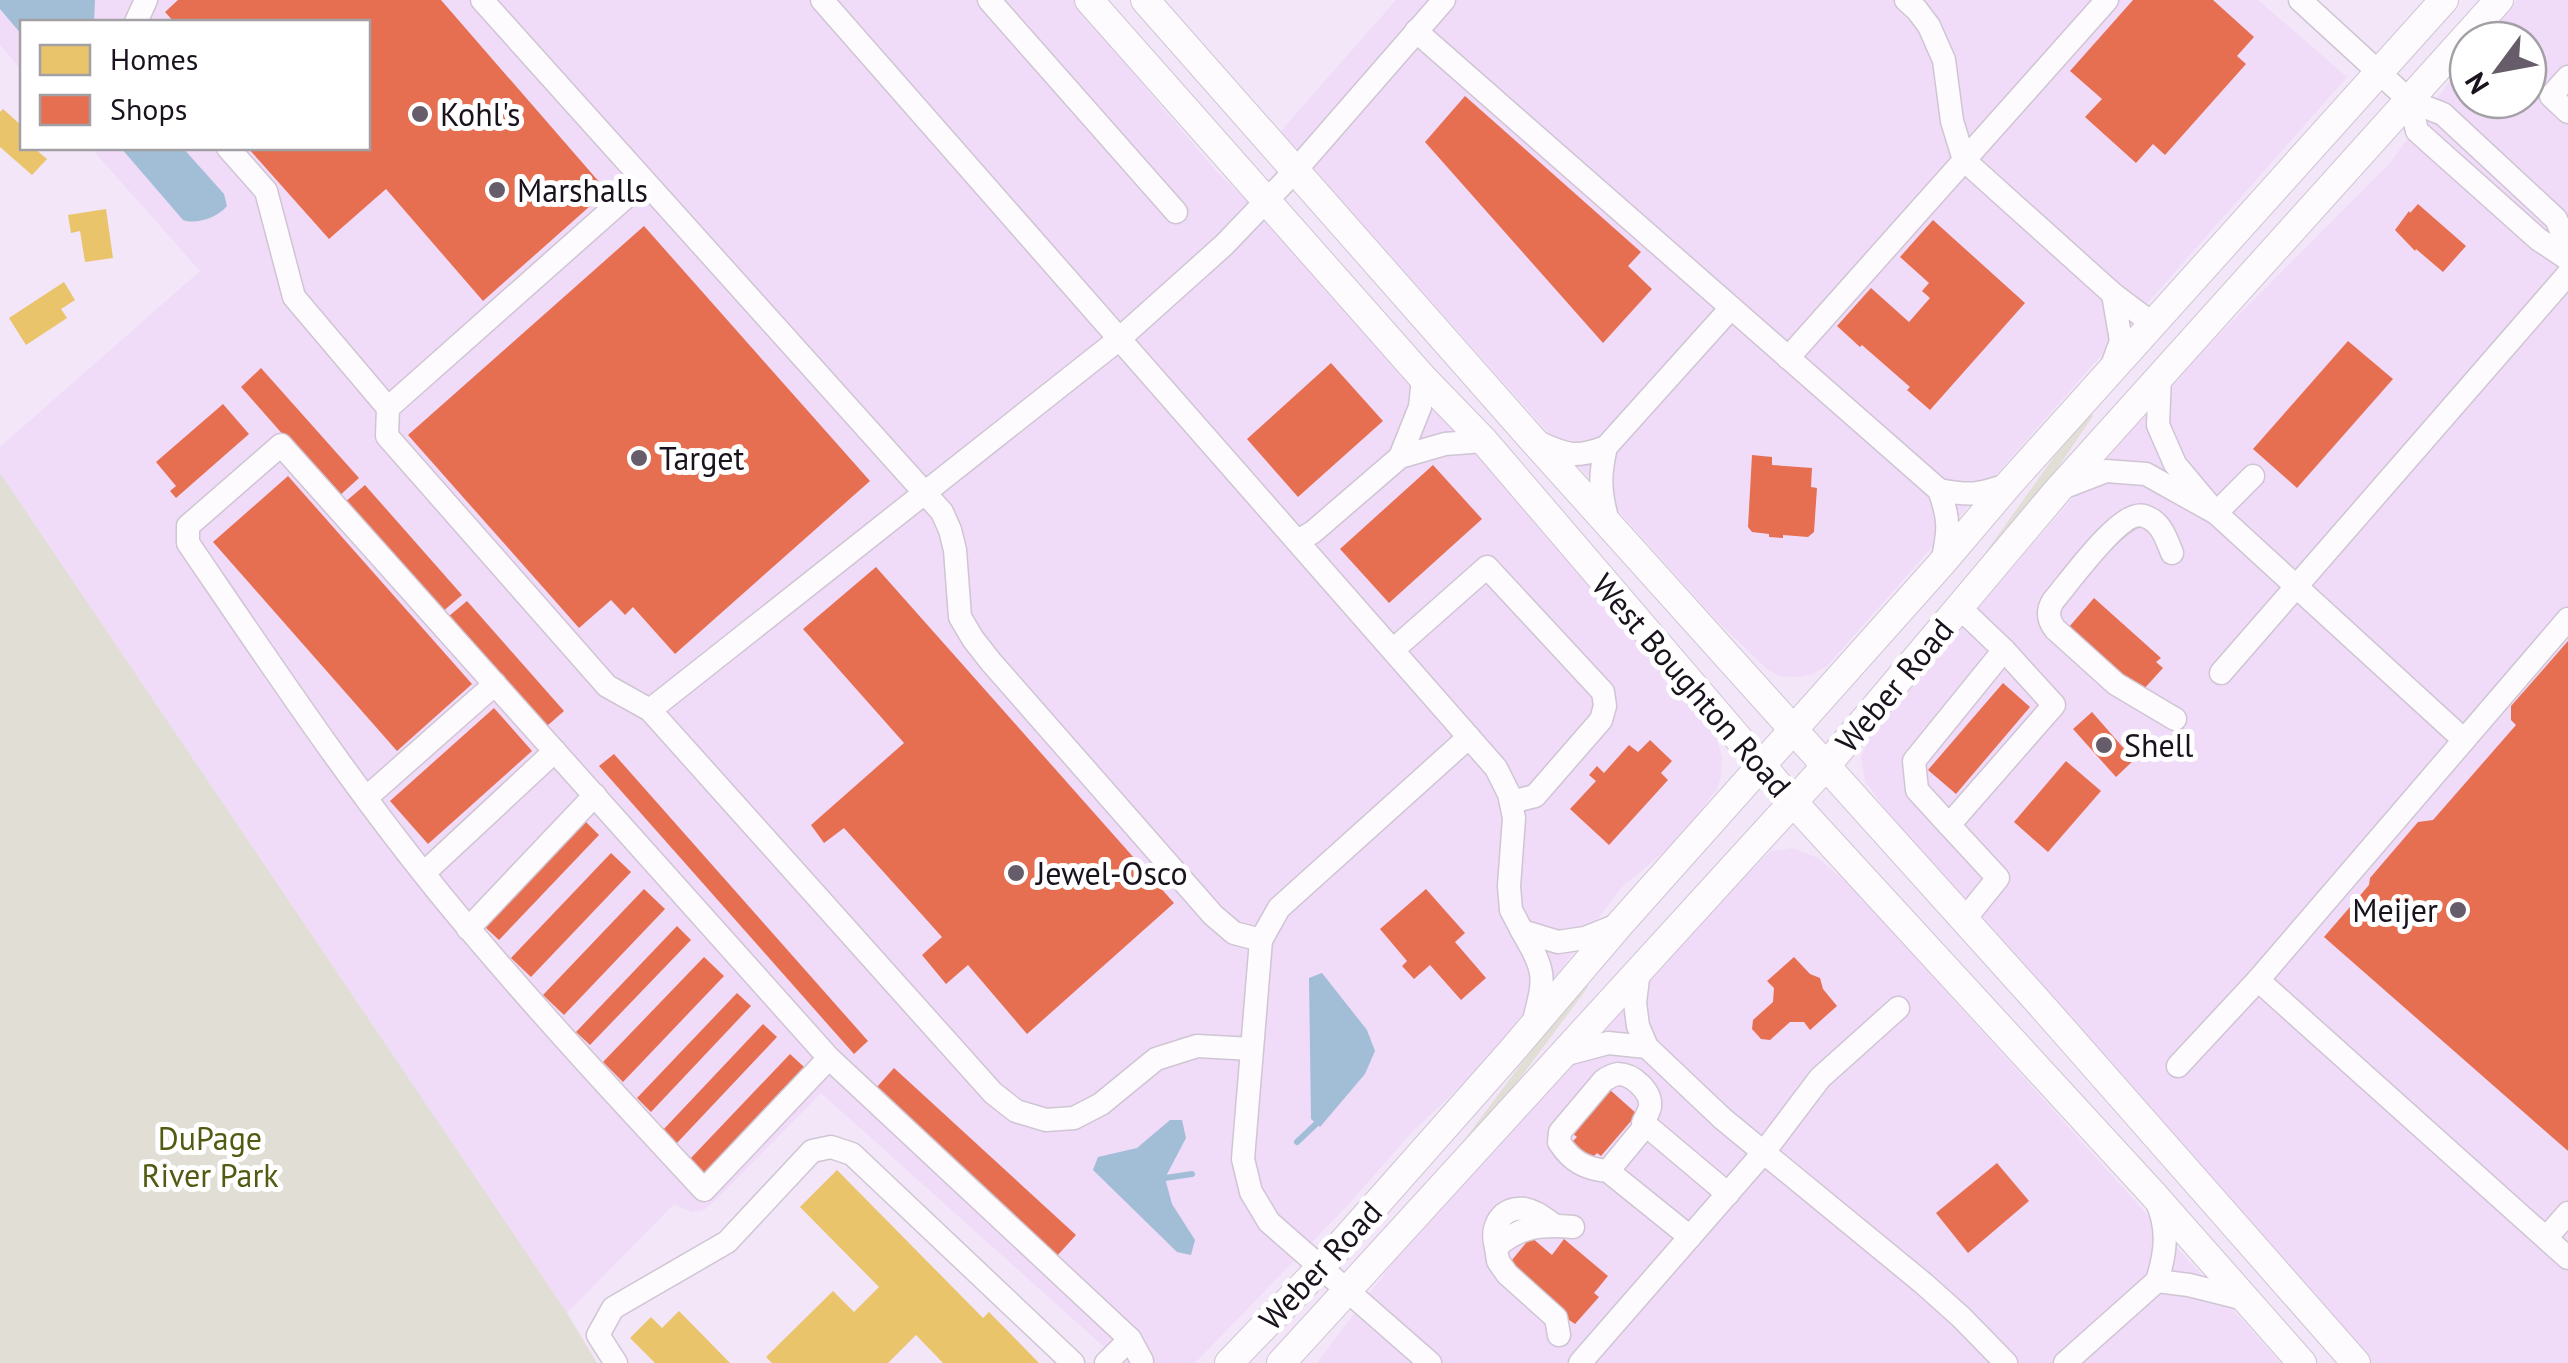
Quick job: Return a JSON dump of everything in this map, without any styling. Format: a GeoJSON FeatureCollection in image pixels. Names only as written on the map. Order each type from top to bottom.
{"type":"FeatureCollection","features":[{"type":"Feature","properties":{"kind":"main road","name":"West Boughton Road"},"geometry":{"type":"LineString","coordinates":[[1090,0],[1484,441],[1792,801],[2152,1192],[2302,1363]]}},
{"type":"Feature","properties":{"kind":"main road","name":"West Boughton Road"},"geometry":{"type":"LineString","coordinates":[[1145,0],[2356,1363]]}},
{"type":"Feature","properties":{"kind":"main road","name":"Weber Road"},"geometry":{"type":"LineString","coordinates":[[1227,1361],[1320,1268],[2009,484],[2444,0]]}},
{"type":"Feature","properties":{"kind":"main road","name":"Weber Road"},"geometry":{"type":"LineString","coordinates":[[1280,1363],[1824,767],[2058,490],[2499,0]]}},
{"type":"Feature","properties":{"kind":"main road"},"geometry":{"type":"LineString","coordinates":[[2095,448],[2095,428],[2156,351],[2160,338],[2153,324]]}},
{"type":"Feature","properties":{"kind":"street"},"geometry":{"type":"LineString","coordinates":[[482,0],[942,512],[955,550],[960,617],[973,639],[1213,915],[1234,933],[1261,940]]}},
{"type":"Feature","properties":{"kind":"street"},"geometry":{"type":"LineString","coordinates":[[822,0],[1496,768],[1514,818],[1508,886],[1512,910],[1541,964],[1542,988],[1533,1026]]}},
{"type":"Feature","properties":{"kind":"street"},"geometry":{"type":"LineString","coordinates":[[988,0],[1176,212]]}},
{"type":"Feature","properties":{"kind":"street"},"geometry":{"type":"LineString","coordinates":[[650,710],[1118,340],[1224,245],[1295,171],[1444,0]]}},
{"type":"Feature","properties":{"kind":"street"},"geometry":{"type":"LineString","coordinates":[[1906,0],[1929,26],[1944,60],[1952,121],[1964,160],[2113,294],[2153,324]]}},
{"type":"Feature","properties":{"kind":"street"},"geometry":{"type":"LineString","coordinates":[[1788,358],[2107,0]]}},
{"type":"Feature","properties":{"kind":"street"},"geometry":{"type":"LineString","coordinates":[[2300,0],[2410,102],[2439,111],[2556,219],[2568,247]]}},
{"type":"Feature","properties":{"kind":"street"},"geometry":{"type":"LineString","coordinates":[[1416,31],[1939,490],[1947,511],[1949,533],[1941,564]]}},
{"type":"Feature","properties":{"kind":"street"},"geometry":{"type":"LineString","coordinates":[[2568,77],[2551,96],[2568,112]]}},
{"type":"Feature","properties":{"kind":"street"},"geometry":{"type":"LineString","coordinates":[[2410,102],[2417,132],[2538,240],[2568,260]]}},
{"type":"Feature","properties":{"kind":"street"},"geometry":{"type":"LineString","coordinates":[[230,150],[266,191],[294,297],[388,408],[387,436],[607,686],[650,710],[994,1093],[1016,1112],[1046,1120],[1074,1118],[1101,1104],[1156,1059],[1197,1046],[1252,1049]]}},
{"type":"Feature","properties":{"kind":"street"},"geometry":{"type":"LineString","coordinates":[[388,408],[644,181]]}},
{"type":"Feature","properties":{"kind":"street"},"geometry":{"type":"LineString","coordinates":[[2220,673],[2568,274]]}},
{"type":"Feature","properties":{"kind":"street"},"geometry":{"type":"LineString","coordinates":[[2109,372],[2121,341],[2113,294]]}},
{"type":"Feature","properties":{"kind":"street"},"geometry":{"type":"LineString","coordinates":[[1532,440],[1566,455],[1585,455],[1606,447],[1730,308]]}},
{"type":"Feature","properties":{"kind":"street"},"geometry":{"type":"LineString","coordinates":[[2160,376],[2158,426],[2176,464],[2216,513],[2464,740]]}},
{"type":"Feature","properties":{"kind":"street"},"geometry":{"type":"LineString","coordinates":[[1400,456],[1420,407],[1424,378]]}},
{"type":"Feature","properties":{"kind":"street"},"geometry":{"type":"LineString","coordinates":[[1298,541],[1400,456],[1445,444],[1484,441]]}},
{"type":"Feature","properties":{"kind":"street"},"geometry":{"type":"LineString","coordinates":[[829,1058],[704,1190],[594,1072],[424,873],[287,689],[188,543],[188,526],[281,444],[829,1058],[1130,1338],[1144,1362]]}},
{"type":"Feature","properties":{"kind":"street"},"geometry":{"type":"LineString","coordinates":[[1606,447],[1600,492],[1608,522]]}},
{"type":"Feature","properties":{"kind":"street"},"geometry":{"type":"LineString","coordinates":[[2058,490],[2106,470],[2146,474],[2216,513]]}},
{"type":"Feature","properties":{"kind":"street"},"geometry":{"type":"LineString","coordinates":[[2216,513],[2253,476]]}},
{"type":"Feature","properties":{"kind":"street"},"geometry":{"type":"LineString","coordinates":[[1939,490],[1967,496],[2009,484]]}},
{"type":"Feature","properties":{"kind":"street"},"geometry":{"type":"LineString","coordinates":[[2172,553],[2161,526],[2143,515],[2134,515],[2114,529],[2048,612],[2055,629],[2116,684],[2175,719]]}},
{"type":"Feature","properties":{"kind":"street"},"geometry":{"type":"LineString","coordinates":[[1393,650],[1487,567],[1603,692],[1601,720],[1536,796],[1510,802]]}},
{"type":"Feature","properties":{"kind":"street"},"geometry":{"type":"LineString","coordinates":[[1949,825],[2054,704],[1959,607]]}},
{"type":"Feature","properties":{"kind":"street"},"geometry":{"type":"LineString","coordinates":[[2178,1066],[2258,980],[2568,619]]}},
{"type":"Feature","properties":{"kind":"street"},"geometry":{"type":"LineString","coordinates":[[1964,920],[1998,878],[1916,790],[1914,761],[2004,650]]}},
{"type":"Feature","properties":{"kind":"street"},"geometry":{"type":"LineString","coordinates":[[366,798],[495,684]]}},
{"type":"Feature","properties":{"kind":"street"},"geometry":{"type":"LineString","coordinates":[[1430,1363],[1269,1222],[1250,1192],[1242,1160],[1261,940],[1279,908],[1469,737]]}},
{"type":"Feature","properties":{"kind":"street"},"geometry":{"type":"LineString","coordinates":[[424,873],[555,750]]}},
{"type":"Feature","properties":{"kind":"street"},"geometry":{"type":"LineString","coordinates":[[468,929],[595,795]]}},
{"type":"Feature","properties":{"kind":"street"},"geometry":{"type":"LineString","coordinates":[[1522,931],[1558,942],[1585,938],[1620,924]]}},
{"type":"Feature","properties":{"kind":"street"},"geometry":{"type":"LineString","coordinates":[[1639,970],[1635,1003],[1638,1026],[1647,1047],[1723,1119],[1962,1317],[2006,1363]]}},
{"type":"Feature","properties":{"kind":"street"},"geometry":{"type":"LineString","coordinates":[[2258,980],[2568,1258]]}},
{"type":"Feature","properties":{"kind":"street"},"geometry":{"type":"LineString","coordinates":[[1580,1363],[1764,1152],[1820,1078],[1898,1008]]}},
{"type":"Feature","properties":{"kind":"street"},"geometry":{"type":"LineString","coordinates":[[1562,1055],[1608,1043],[1647,1047]]}},
{"type":"Feature","properties":{"kind":"street"},"geometry":{"type":"LineString","coordinates":[[1690,1238],[1608,1170],[1584,1168],[1559,1142],[1560,1132],[1603,1081],[1618,1074],[1628,1076],[1648,1095],[1650,1108],[1643,1123],[1728,1194]]}},
{"type":"Feature","properties":{"kind":"street"},"geometry":{"type":"LineString","coordinates":[[1608,1170],[1646,1125]]}},
{"type":"Feature","properties":{"kind":"street"},"geometry":{"type":"LineString","coordinates":[[616,1363],[598,1334],[613,1308],[727,1242],[812,1151],[831,1146],[852,1154],[1073,1363]]}},
{"type":"Feature","properties":{"kind":"street"},"geometry":{"type":"LineString","coordinates":[[2065,1363],[2157,1281],[2166,1252],[2164,1220],[2152,1192]]}},
{"type":"Feature","properties":{"kind":"street"},"geometry":{"type":"LineString","coordinates":[[2546,1238],[2568,1214]]}},
{"type":"Feature","properties":{"kind":"street"},"geometry":{"type":"LineString","coordinates":[[1559,1336],[1556,1318],[1507,1274],[1498,1261],[1496,1247],[1527,1228],[1563,1226]]}},
{"type":"Feature","properties":{"kind":"street"},"geometry":{"type":"LineString","coordinates":[[2157,1281],[2245,1298]]}},
{"type":"Feature","properties":{"kind":"street"},"geometry":{"type":"LineString","coordinates":[[1106,1363],[1130,1338]]}},
{"type":"Feature","properties":{"kind":"shaded area"},"geometry":{"type":"Polygon","coordinates":[[[0,0],[1077,0],[1217,172],[1302,253],[1675,682],[1717,740],[1722,757],[1717,789],[1677,841],[1621,888],[1489,1060],[1413,1131],[1347,1206],[1195,1363],[1122,1363],[821,1093],[704,1210],[692,1212],[674,1204],[567,1313],[0,473],[0,447],[200,271],[93,150],[370,150],[370,20],[20,20],[20,69],[0,45],[0,0]]]}},
{"type":"Feature","properties":{"kind":"shaded area"},"geometry":{"type":"Polygon","coordinates":[[[1396,0],[2258,0],[2347,77],[1827,666],[1799,677],[1780,676],[1768,670],[1714,618],[1280,132],[1396,0]]]}},
{"type":"Feature","properties":{"kind":"shaded area"},"geometry":{"type":"Polygon","coordinates":[[[2517,0],[2568,0],[2568,1363],[2370,1363],[1889,814],[1865,781],[1861,757],[1874,728],[2179,375],[2390,163],[2448,83],[2448,120],[2548,120],[2548,20],[2500,20],[2517,0]]]}},
{"type":"Feature","properties":{"kind":"shaded area"},"geometry":{"type":"Polygon","coordinates":[[[1792,848],[1818,858],[1852,887],[2281,1363],[1317,1363],[1394,1261],[1730,890],[1771,851],[1792,848]]]}},
{"type":"Feature","properties":{"kind":"green space"},"geometry":{"type":"Polygon","coordinates":[[[2091,414],[2035,501],[1966,580],[2054,457],[2091,414]]]}},
{"type":"Feature","properties":{"kind":"green space","name":"DuPage River Park"},"geometry":{"type":"Polygon","coordinates":[[[0,473],[567,1313],[597,1363],[0,1363],[0,473]]]}},
{"type":"Feature","properties":{"kind":"green space"},"geometry":{"type":"Polygon","coordinates":[[[1586,984],[1588,987],[1498,1108],[1461,1149],[1536,1044],[1586,984]]]}},
{"type":"Feature","properties":{"kind":"water"},"geometry":{"type":"Polygon","coordinates":[[[0,0],[95,0],[94,20],[20,20],[20,33],[0,9],[0,0]]]}},
{"type":"Feature","properties":{"kind":"water"},"geometry":{"type":"Polygon","coordinates":[[[123,150],[185,150],[224,194],[227,206],[218,214],[207,219],[183,220],[123,150]]]}},
{"type":"Feature","properties":{"kind":"water"},"geometry":{"type":"Polygon","coordinates":[[[1322,973],[1367,1030],[1375,1051],[1365,1074],[1320,1127],[1311,1119],[1309,978],[1322,973]]]}},
{"type":"Feature","properties":{"kind":"water"},"geometry":{"type":"Polygon","coordinates":[[[1170,1120],[1182,1120],[1186,1138],[1165,1178],[1172,1204],[1195,1240],[1191,1255],[1177,1252],[1093,1170],[1098,1157],[1137,1148],[1170,1120]]]}},
{"type":"Feature","properties":{"kind":"building: Homes"},"geometry":{"type":"Polygon","coordinates":[[[3,109],[20,124],[20,150],[36,150],[47,159],[32,175],[0,147],[3,109]]]}},
{"type":"Feature","properties":{"kind":"building: Homes"},"geometry":{"type":"Polygon","coordinates":[[[106,209],[113,258],[85,262],[80,231],[71,233],[68,215],[106,209]]]}},
{"type":"Feature","properties":{"kind":"building: Homes"},"geometry":{"type":"Polygon","coordinates":[[[64,282],[75,300],[61,309],[67,318],[26,345],[9,318],[64,282]]]}},
{"type":"Feature","properties":{"kind":"building: Homes"},"geometry":{"type":"Polygon","coordinates":[[[837,1170],[983,1318],[989,1312],[1039,1363],[943,1363],[916,1335],[888,1363],[772,1363],[766,1357],[833,1291],[854,1312],[879,1287],[800,1207],[837,1170]]]}},
{"type":"Feature","properties":{"kind":"building: Homes"},"geometry":{"type":"Polygon","coordinates":[[[679,1311],[730,1363],[655,1363],[630,1338],[651,1317],[662,1328],[679,1311]]]}},
{"type":"Feature","properties":{"kind":"building: Shops"},"geometry":{"type":"Polygon","coordinates":[[[178,0],[441,0],[607,191],[483,301],[386,189],[329,239],[250,150],[370,150],[370,20],[172,20],[165,12],[178,0]]]}},
{"type":"Feature","properties":{"kind":"building: Shops"},"geometry":{"type":"Polygon","coordinates":[[[2133,0],[2213,0],[2254,37],[2237,56],[2246,64],[2165,155],[2153,144],[2136,163],[2085,117],[2102,99],[2070,71],[2133,0]]]}},
{"type":"Feature","properties":{"kind":"building: Shops"},"geometry":{"type":"Polygon","coordinates":[[[1465,96],[1641,252],[1628,266],[1652,289],[1603,343],[1425,142],[1465,96]]]}},
{"type":"Feature","properties":{"kind":"building: Shops"},"geometry":{"type":"Polygon","coordinates":[[[2418,204],[2466,246],[2443,272],[2395,230],[2418,204]]]}},
{"type":"Feature","properties":{"kind":"building: Shops"},"geometry":{"type":"Polygon","coordinates":[[[1933,220],[2025,303],[1930,410],[1907,390],[1910,387],[1837,326],[1871,288],[1909,322],[1930,298],[1922,291],[1929,283],[1900,257],[1933,220]]]}},
{"type":"Feature","properties":{"kind":"building: Shops","name":"Target"},"geometry":{"type":"Polygon","coordinates":[[[644,226],[870,481],[675,654],[633,607],[625,615],[611,600],[579,628],[408,435],[644,226]]]}},
{"type":"Feature","properties":{"kind":"building: Shops"},"geometry":{"type":"Polygon","coordinates":[[[2348,341],[2393,379],[2297,488],[2253,449],[2348,341]]]}},
{"type":"Feature","properties":{"kind":"building: Shops"},"geometry":{"type":"Polygon","coordinates":[[[1331,363],[1383,421],[1298,497],[1247,439],[1331,363]]]}},
{"type":"Feature","properties":{"kind":"building: Shops"},"geometry":{"type":"Polygon","coordinates":[[[261,368],[359,478],[338,497],[241,387],[261,368]]]}},
{"type":"Feature","properties":{"kind":"building: Shops"},"geometry":{"type":"Polygon","coordinates":[[[223,404],[249,434],[176,498],[170,491],[176,486],[156,462],[223,404]]]}},
{"type":"Feature","properties":{"kind":"building: Shops"},"geometry":{"type":"Polygon","coordinates":[[[1752,455],[1772,457],[1772,465],[1812,468],[1811,487],[1817,488],[1814,532],[1808,537],[1769,537],[1748,527],[1752,455]]]}},
{"type":"Feature","properties":{"kind":"building: Shops"},"geometry":{"type":"Polygon","coordinates":[[[1433,465],[1482,519],[1389,603],[1340,549],[1433,465]]]}},
{"type":"Feature","properties":{"kind":"building: Shops"},"geometry":{"type":"Polygon","coordinates":[[[288,476],[472,684],[397,751],[213,542],[288,476]]]}},
{"type":"Feature","properties":{"kind":"building: Shops"},"geometry":{"type":"Polygon","coordinates":[[[365,485],[462,595],[441,613],[344,503],[365,485]]]}},
{"type":"Feature","properties":{"kind":"building: Shops","name":"Jewel-Osco"},"geometry":{"type":"Polygon","coordinates":[[[876,567],[1174,903],[1027,1034],[968,965],[946,984],[922,955],[942,937],[844,828],[824,843],[811,825],[904,743],[803,629],[876,567]]]}},
{"type":"Feature","properties":{"kind":"building: Shops"},"geometry":{"type":"Polygon","coordinates":[[[2094,598],[2161,658],[2156,662],[2163,668],[2143,690],[2132,689],[2069,627],[2094,598]]]}},
{"type":"Feature","properties":{"kind":"building: Shops"},"geometry":{"type":"Polygon","coordinates":[[[467,601],[564,711],[547,726],[449,616],[467,601]]]}},
{"type":"Feature","properties":{"kind":"building: Shops","name":"Meijer"},"geometry":{"type":"Polygon","coordinates":[[[2568,641],[2568,1151],[2324,937],[2418,822],[2433,820],[2516,725],[2511,720],[2511,706],[2568,641]]]}},
{"type":"Feature","properties":{"kind":"building: Shops","name":"Shell"},"geometry":{"type":"Polygon","coordinates":[[[2003,683],[2030,707],[1956,794],[1928,770],[2003,683]]]}},
{"type":"Feature","properties":{"kind":"building: Shops"},"geometry":{"type":"Polygon","coordinates":[[[494,708],[532,751],[428,844],[390,801],[494,708]]]}},
{"type":"Feature","properties":{"kind":"building: Shops","name":"Shell"},"geometry":{"type":"Polygon","coordinates":[[[2092,712],[2134,760],[2116,777],[2073,729],[2092,712]]]}},
{"type":"Feature","properties":{"kind":"building: Shops"},"geometry":{"type":"Polygon","coordinates":[[[1650,740],[1672,761],[1661,773],[1668,780],[1609,845],[1570,809],[1596,781],[1589,775],[1597,766],[1604,773],[1629,745],[1638,752],[1650,740]]]}},
{"type":"Feature","properties":{"kind":"building: Shops"},"geometry":{"type":"Polygon","coordinates":[[[614,754],[868,1041],[854,1054],[599,766],[614,754]]]}},
{"type":"Feature","properties":{"kind":"building: Shops"},"geometry":{"type":"Polygon","coordinates":[[[2066,761],[2101,791],[2048,852],[2014,822],[2066,761]]]}},
{"type":"Feature","properties":{"kind":"building: Shops"},"geometry":{"type":"Polygon","coordinates":[[[585,821],[599,835],[499,940],[485,927],[585,821]]]}},
{"type":"Feature","properties":{"kind":"building: Shops"},"geometry":{"type":"Polygon","coordinates":[[[611,853],[631,872],[531,977],[511,958],[611,853]]]}},
{"type":"Feature","properties":{"kind":"building: Shops"},"geometry":{"type":"Polygon","coordinates":[[[644,889],[665,909],[564,1015],[543,995],[644,889]]]}},
{"type":"Feature","properties":{"kind":"building: Shops"},"geometry":{"type":"Polygon","coordinates":[[[1426,889],[1465,933],[1455,942],[1486,978],[1461,1000],[1430,965],[1414,979],[1402,966],[1407,961],[1380,929],[1426,889]]]}},
{"type":"Feature","properties":{"kind":"building: Shops"},"geometry":{"type":"Polygon","coordinates":[[[677,926],[691,940],[590,1045],[576,1032],[677,926]]]}},
{"type":"Feature","properties":{"kind":"building: Shops"},"geometry":{"type":"Polygon","coordinates":[[[704,957],[724,976],[623,1082],[603,1062],[704,957]]]}},
{"type":"Feature","properties":{"kind":"building: Shops"},"geometry":{"type":"Polygon","coordinates":[[[1794,957],[1810,974],[1820,978],[1823,989],[1837,1006],[1810,1030],[1804,1022],[1790,1022],[1770,1040],[1761,1039],[1752,1029],[1753,1020],[1773,1002],[1774,988],[1767,981],[1794,957]]]}},
{"type":"Feature","properties":{"kind":"building: Shops"},"geometry":{"type":"Polygon","coordinates":[[[737,993],[751,1006],[651,1112],[637,1098],[737,993]]]}},
{"type":"Feature","properties":{"kind":"building: Shops"},"geometry":{"type":"Polygon","coordinates":[[[763,1024],[777,1037],[677,1143],[663,1130],[763,1024]]]}},
{"type":"Feature","properties":{"kind":"building: Shops"},"geometry":{"type":"Polygon","coordinates":[[[790,1054],[804,1067],[704,1173],[690,1159],[790,1054]]]}},
{"type":"Feature","properties":{"kind":"building: Shops"},"geometry":{"type":"Polygon","coordinates":[[[894,1068],[1076,1235],[1057,1256],[876,1088],[894,1068]]]}},
{"type":"Feature","properties":{"kind":"building: Shops"},"geometry":{"type":"Polygon","coordinates":[[[1609,1089],[1637,1114],[1601,1156],[1597,1153],[1592,1158],[1572,1142],[1577,1137],[1571,1132],[1609,1089]]]}},
{"type":"Feature","properties":{"kind":"building: Shops"},"geometry":{"type":"Polygon","coordinates":[[[1997,1163],[2029,1201],[1968,1253],[1936,1213],[1997,1163]]]}},
{"type":"Feature","properties":{"kind":"building: Shops"},"geometry":{"type":"Polygon","coordinates":[[[1531,1237],[1552,1255],[1564,1239],[1608,1276],[1594,1293],[1599,1297],[1575,1324],[1567,1322],[1507,1266],[1531,1237]]]}},
{"type":"Feature","properties":{"kind":"waterway"},"geometry":{"type":"LineString","coordinates":[[1297,1142],[1316,1124]]}},
{"type":"Feature","properties":{"kind":"waterway"},"geometry":{"type":"LineString","coordinates":[[1165,1178],[1192,1174]]}},
{"type":"Feature","properties":{"kind":"place","name":"Kohl's"},"geometry":{"type":"Point","coordinates":[420,114]}},
{"type":"Feature","properties":{"kind":"place","name":"Marshalls"},"geometry":{"type":"Point","coordinates":[497,190]}},
{"type":"Feature","properties":{"kind":"place","name":"Target"},"geometry":{"type":"Point","coordinates":[639,458]}},
{"type":"Feature","properties":{"kind":"place","name":"Shell"},"geometry":{"type":"Point","coordinates":[2104,745]}},
{"type":"Feature","properties":{"kind":"place","name":"Jewel-Osco"},"geometry":{"type":"Point","coordinates":[1016,873]}},
{"type":"Feature","properties":{"kind":"place","name":"Meijer"},"geometry":{"type":"Point","coordinates":[2458,910]}}]}
